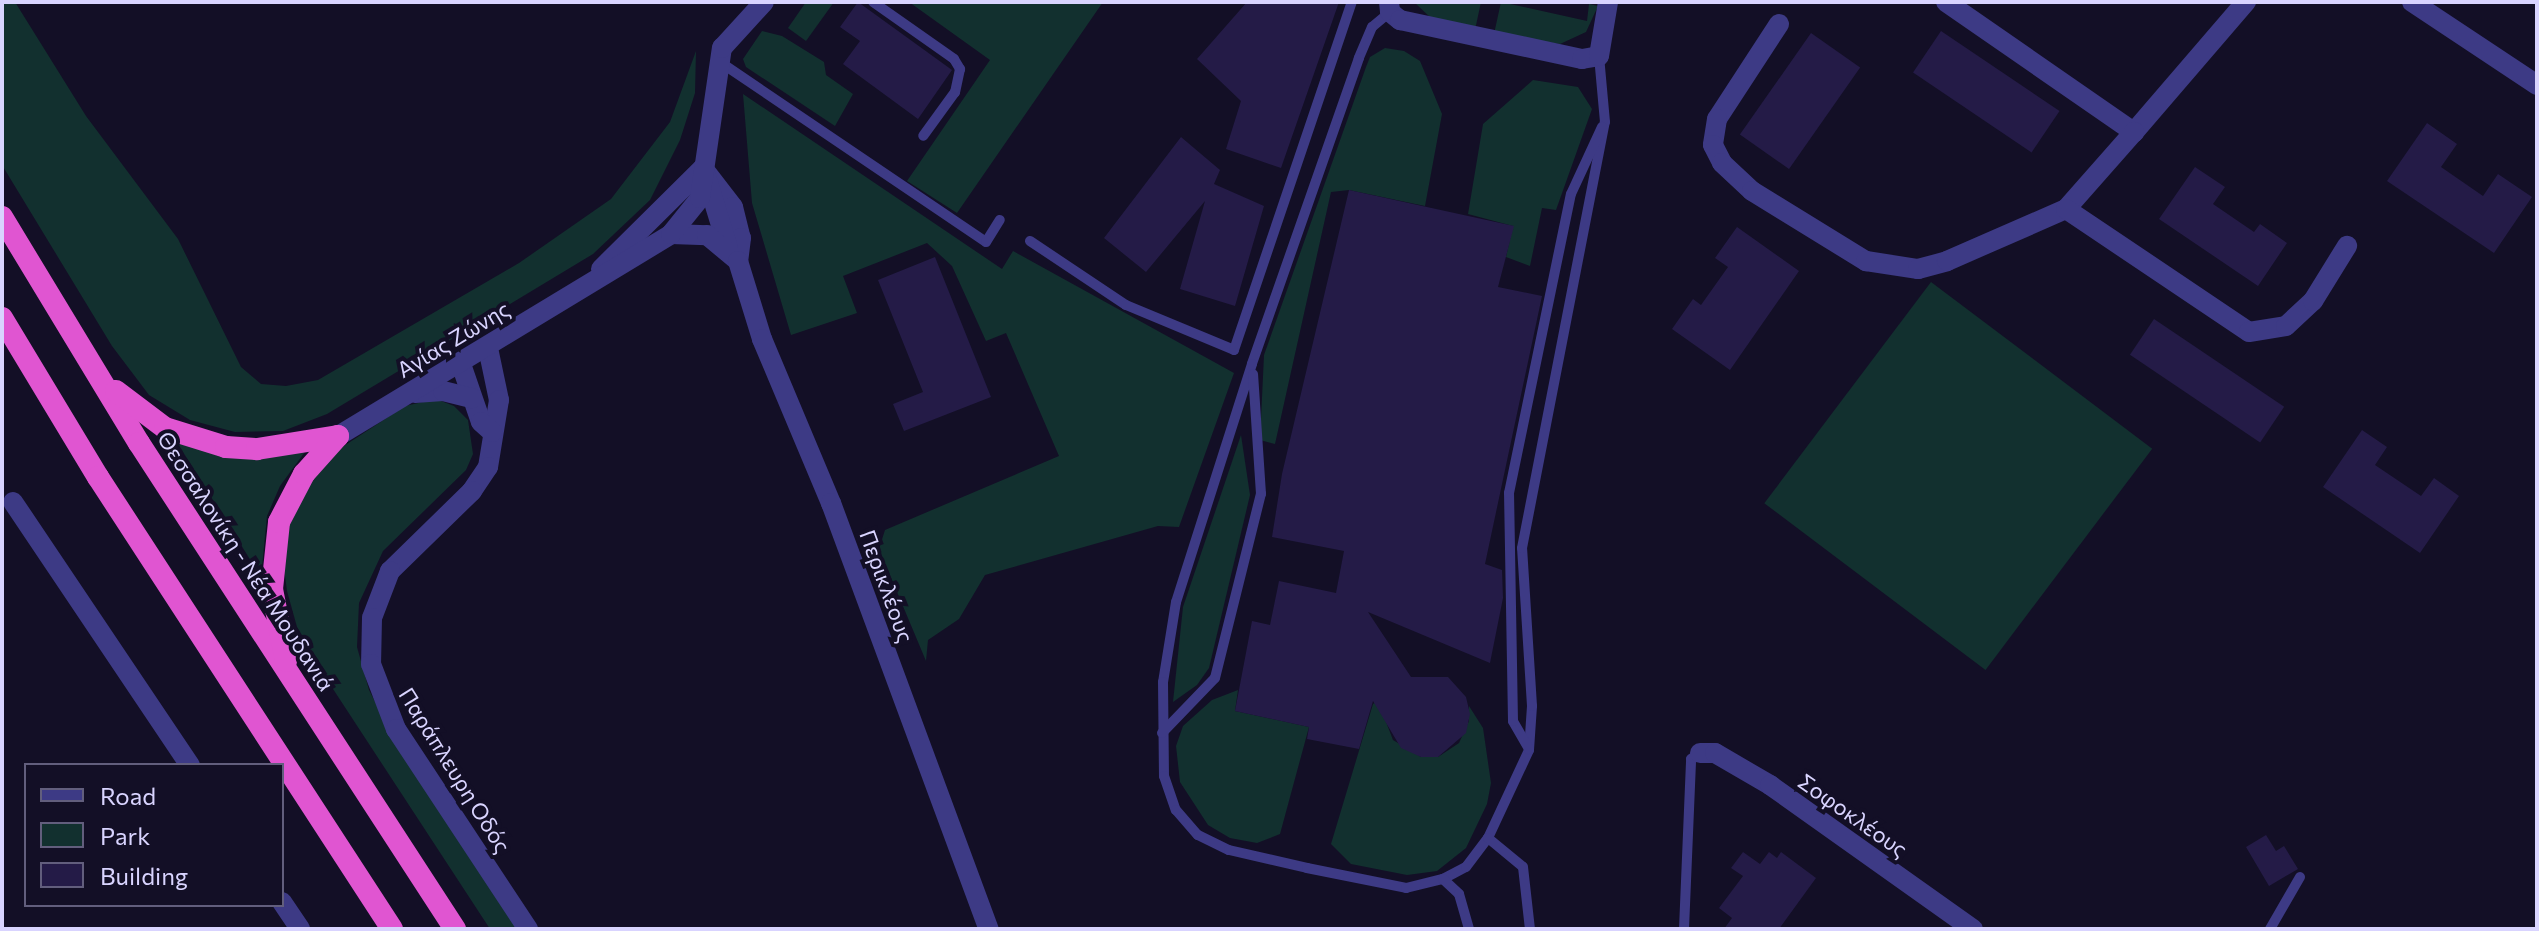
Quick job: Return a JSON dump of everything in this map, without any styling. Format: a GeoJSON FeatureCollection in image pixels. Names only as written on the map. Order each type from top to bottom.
{"type":"FeatureCollection","features":[{"type":"Feature","properties":{"kind":"highway","name":"Θεσσαλονίκη - Νέα Μουδανιά"},"geometry":{"type":"LineString","coordinates":[[2,217],[289,676],[455,929]]}},
{"type":"Feature","properties":{"kind":"highway"},"geometry":{"type":"LineString","coordinates":[[2,318],[98,477],[392,929]]}},
{"type":"Feature","properties":{"kind":"highway"},"geometry":{"type":"LineString","coordinates":[[103,379],[165,428],[197,441],[257,449],[338,436]]}},
{"type":"Feature","properties":{"kind":"highway"},"geometry":{"type":"LineString","coordinates":[[289,676],[272,589],[279,522],[304,474],[338,436]]}},
{"type":"Feature","properties":{"kind":"street"},"geometry":{"type":"LineString","coordinates":[[592,280],[671,234],[700,198],[722,48],[764,2]]}},
{"type":"Feature","properties":{"kind":"street"},"geometry":{"type":"LineString","coordinates":[[1390,7],[1400,20],[1564,59],[1599,56],[1608,2]]}},
{"type":"Feature","properties":{"kind":"street"},"geometry":{"type":"LineString","coordinates":[[1946,2],[2134,132]]}},
{"type":"Feature","properties":{"kind":"street"},"geometry":{"type":"LineString","coordinates":[[1779,24],[1717,119],[1713,145],[1722,163],[1752,191],[1839,249],[1891,268],[1918,269],[2066,209],[2246,2]]}},
{"type":"Feature","properties":{"kind":"street"},"geometry":{"type":"LineString","coordinates":[[2412,2],[2537,85]]}},
{"type":"Feature","properties":{"kind":"street"},"geometry":{"type":"LineString","coordinates":[[592,280],[703,168]]}},
{"type":"Feature","properties":{"kind":"street","name":"Περικλέους"},"geometry":{"type":"LineString","coordinates":[[703,168],[762,339],[831,503],[989,929]]}},
{"type":"Feature","properties":{"kind":"street"},"geometry":{"type":"LineString","coordinates":[[2066,209],[2249,332],[2272,333],[2286,326],[2313,301],[2347,246]]}},
{"type":"Feature","properties":{"kind":"street"},"geometry":{"type":"LineString","coordinates":[[671,234],[696,231],[733,255]]}},
{"type":"Feature","properties":{"kind":"street","name":"Αγίας Ζώνης"},"geometry":{"type":"LineString","coordinates":[[338,436],[488,348],[592,280]]}},
{"type":"Feature","properties":{"kind":"street","name":"Παράπλευρη Οδός"},"geometry":{"type":"LineString","coordinates":[[488,348],[499,400],[484,475],[390,571],[372,618],[371,664],[396,729],[528,929]]}},
{"type":"Feature","properties":{"kind":"street"},"geometry":{"type":"LineString","coordinates":[[461,364],[481,422],[492,432]]}},
{"type":"Feature","properties":{"kind":"street"},"geometry":{"type":"LineString","coordinates":[[411,393],[443,391],[472,398]]}},
{"type":"Feature","properties":{"kind":"street"},"geometry":{"type":"LineString","coordinates":[[13,502],[189,763]]}},
{"type":"Feature","properties":{"kind":"street","name":"Σοφοκλέους"},"geometry":{"type":"LineString","coordinates":[[1700,753],[1715,753],[1770,785],[1973,929]]}},
{"type":"Feature","properties":{"kind":"street"},"geometry":{"type":"LineString","coordinates":[[284,905],[300,929]]}},
{"type":"Feature","properties":{"kind":"lane"},"geometry":{"type":"LineString","coordinates":[[873,2],[960,69],[955,92],[923,136]]}},
{"type":"Feature","properties":{"kind":"lane"},"geometry":{"type":"LineString","coordinates":[[1030,241],[1126,305],[1234,350],[1352,2]]}},
{"type":"Feature","properties":{"kind":"lane"},"geometry":{"type":"LineString","coordinates":[[1390,7],[1372,27],[1359,58],[1252,364],[1176,602],[1161,735],[1164,776],[1176,810],[1198,835],[1229,850],[1406,888],[1443,879],[1466,867],[1488,838],[1529,750],[1532,706],[1522,548],[1605,122],[1599,56]]}},
{"type":"Feature","properties":{"kind":"lane"},"geometry":{"type":"LineString","coordinates":[[720,62],[986,242],[1000,220]]}},
{"type":"Feature","properties":{"kind":"lane"},"geometry":{"type":"LineString","coordinates":[[1529,750],[1513,721],[1509,493],[1571,194],[1605,122]]}},
{"type":"Feature","properties":{"kind":"lane"},"geometry":{"type":"LineString","coordinates":[[1161,735],[1215,678],[1261,494],[1252,364]]}},
{"type":"Feature","properties":{"kind":"lane"},"geometry":{"type":"LineString","coordinates":[[1684,929],[1691,759],[1700,753]]}},
{"type":"Feature","properties":{"kind":"lane"},"geometry":{"type":"LineString","coordinates":[[1488,838],[1523,867],[1530,929]]}},
{"type":"Feature","properties":{"kind":"lane"},"geometry":{"type":"LineString","coordinates":[[2270,929],[2300,877]]}},
{"type":"Feature","properties":{"kind":"lane"},"geometry":{"type":"LineString","coordinates":[[1443,879],[1459,894],[1469,929]]}},
{"type":"Feature","properties":{"kind":"green space"},"geometry":{"type":"Polygon","coordinates":[[[2,2],[15,2],[86,116],[178,239],[241,367],[261,384],[286,386],[318,380],[519,263],[611,199],[670,122],[696,51],[695,93],[680,140],[650,200],[593,254],[327,414],[283,431],[235,432],[190,420],[149,395],[112,346],[2,165],[2,2]]]}},
{"type":"Feature","properties":{"kind":"green space"},"geometry":{"type":"Polygon","coordinates":[[[806,2],[834,2],[806,41],[788,28],[806,2]]]}},
{"type":"Feature","properties":{"kind":"green space"},"geometry":{"type":"Polygon","coordinates":[[[909,2],[1103,2],[957,213],[907,181],[990,60],[909,2]]]}},
{"type":"Feature","properties":{"kind":"green space"},"geometry":{"type":"Polygon","coordinates":[[[1414,2],[1481,2],[1475,30],[1433,20],[1414,2]]]}},
{"type":"Feature","properties":{"kind":"green space"},"geometry":{"type":"Polygon","coordinates":[[[1501,2],[1587,21],[1589,4],[1598,6],[1586,32],[1560,44],[1494,34],[1501,2]]]}},
{"type":"Feature","properties":{"kind":"green space"},"geometry":{"type":"Polygon","coordinates":[[[762,31],[782,36],[824,62],[826,75],[853,94],[835,126],[746,67],[743,59],[762,31]]]}},
{"type":"Feature","properties":{"kind":"green space"},"geometry":{"type":"Polygon","coordinates":[[[1385,48],[1404,51],[1420,61],[1442,114],[1425,206],[1349,190],[1331,192],[1275,444],[1260,440],[1264,355],[1366,67],[1370,57],[1385,48]]]}},
{"type":"Feature","properties":{"kind":"green space"},"geometry":{"type":"Polygon","coordinates":[[[1533,80],[1578,87],[1592,109],[1556,210],[1542,208],[1530,266],[1506,257],[1513,226],[1468,214],[1483,124],[1533,80]]]}},
{"type":"Feature","properties":{"kind":"green space"},"geometry":{"type":"Polygon","coordinates":[[[743,94],[1002,269],[1013,251],[1234,373],[1179,527],[1158,526],[985,575],[959,619],[928,640],[926,661],[879,549],[885,530],[1059,456],[1006,333],[986,341],[952,266],[927,243],[843,276],[857,313],[791,335],[752,203],[743,94]]]}},
{"type":"Feature","properties":{"kind":"green space"},"geometry":{"type":"Polygon","coordinates":[[[1931,282],[2152,449],[1986,670],[1764,503],[1931,282]]]}},
{"type":"Feature","properties":{"kind":"green space"},"geometry":{"type":"Polygon","coordinates":[[[436,399],[454,406],[468,420],[473,454],[466,470],[383,551],[359,603],[357,647],[369,690],[392,735],[517,929],[490,929],[318,666],[297,627],[287,591],[282,553],[292,511],[324,459],[405,406],[436,399]]]}},
{"type":"Feature","properties":{"kind":"green space"},"geometry":{"type":"Polygon","coordinates":[[[1241,435],[1250,495],[1209,668],[1197,685],[1173,702],[1183,607],[1241,435]]]}},
{"type":"Feature","properties":{"kind":"green space"},"geometry":{"type":"Polygon","coordinates":[[[178,444],[307,449],[280,486],[267,516],[261,577],[178,444]]]}},
{"type":"Feature","properties":{"kind":"green space"},"geometry":{"type":"Polygon","coordinates":[[[1238,690],[1235,711],[1309,727],[1280,834],[1257,843],[1230,838],[1208,825],[1180,782],[1176,746],[1183,726],[1212,700],[1238,690]]]}},
{"type":"Feature","properties":{"kind":"green space"},"geometry":{"type":"Polygon","coordinates":[[[1378,701],[1393,740],[1421,757],[1438,757],[1459,743],[1469,721],[1469,706],[1483,728],[1491,783],[1487,804],[1466,848],[1437,871],[1407,875],[1351,864],[1331,844],[1373,704],[1378,701]]]}},
{"type":"Feature","properties":{"kind":"building"},"geometry":{"type":"Polygon","coordinates":[[[858,2],[952,70],[918,119],[843,64],[860,41],[840,27],[858,2]]]}},
{"type":"Feature","properties":{"kind":"building"},"geometry":{"type":"Polygon","coordinates":[[[1247,2],[1339,2],[1281,168],[1226,149],[1241,101],[1197,59],[1247,2]]]}},
{"type":"Feature","properties":{"kind":"building"},"geometry":{"type":"Polygon","coordinates":[[[1941,31],[2060,111],[2032,152],[1913,72],[1941,31]]]}},
{"type":"Feature","properties":{"kind":"building"},"geometry":{"type":"Polygon","coordinates":[[[1811,33],[1860,67],[1789,169],[1740,135],[1811,33]]]}},
{"type":"Feature","properties":{"kind":"building"},"geometry":{"type":"Polygon","coordinates":[[[2427,123],[2457,144],[2441,167],[2483,196],[2498,174],[2532,197],[2494,253],[2387,181],[2427,123]]]}},
{"type":"Feature","properties":{"kind":"building"},"geometry":{"type":"Polygon","coordinates":[[[1181,137],[1220,170],[1214,184],[1264,206],[1235,306],[1180,289],[1205,201],[1146,272],[1104,238],[1181,137]]]}},
{"type":"Feature","properties":{"kind":"building"},"geometry":{"type":"Polygon","coordinates":[[[2195,167],[2225,187],[2213,204],[2254,232],[2260,224],[2287,243],[2258,286],[2159,219],[2195,167]]]}},
{"type":"Feature","properties":{"kind":"building"},"geometry":{"type":"Polygon","coordinates":[[[1349,190],[1514,226],[1498,287],[1542,296],[1485,564],[1502,570],[1503,598],[1490,663],[1368,612],[1411,677],[1448,677],[1466,697],[1470,714],[1466,733],[1438,757],[1421,757],[1401,748],[1373,701],[1359,749],[1307,739],[1309,727],[1235,711],[1252,621],[1270,625],[1279,581],[1336,593],[1344,551],[1272,537],[1282,474],[1349,190]]]}},
{"type":"Feature","properties":{"kind":"building"},"geometry":{"type":"Polygon","coordinates":[[[1737,227],[1799,271],[1730,370],[1672,329],[1693,299],[1701,305],[1728,267],[1715,258],[1737,227]]]}},
{"type":"Feature","properties":{"kind":"building"},"geometry":{"type":"Polygon","coordinates":[[[935,257],[991,397],[904,431],[893,404],[923,392],[878,280],[935,257]]]}},
{"type":"Feature","properties":{"kind":"building"},"geometry":{"type":"Polygon","coordinates":[[[2154,319],[2284,407],[2260,442],[2130,355],[2154,319]]]}},
{"type":"Feature","properties":{"kind":"building"},"geometry":{"type":"Polygon","coordinates":[[[2362,430],[2387,447],[2375,465],[2421,496],[2434,478],[2459,496],[2420,553],[2323,487],[2362,430]]]}},
{"type":"Feature","properties":{"kind":"building"},"geometry":{"type":"Polygon","coordinates":[[[2266,835],[2276,851],[2284,846],[2298,869],[2269,886],[2246,847],[2266,835]]]}},
{"type":"Feature","properties":{"kind":"building"},"geometry":{"type":"Polygon","coordinates":[[[1743,852],[1760,864],[1769,852],[1777,858],[1781,852],[1816,878],[1779,929],[1724,929],[1732,918],[1719,908],[1743,876],[1731,868],[1743,852]]]}}]}
